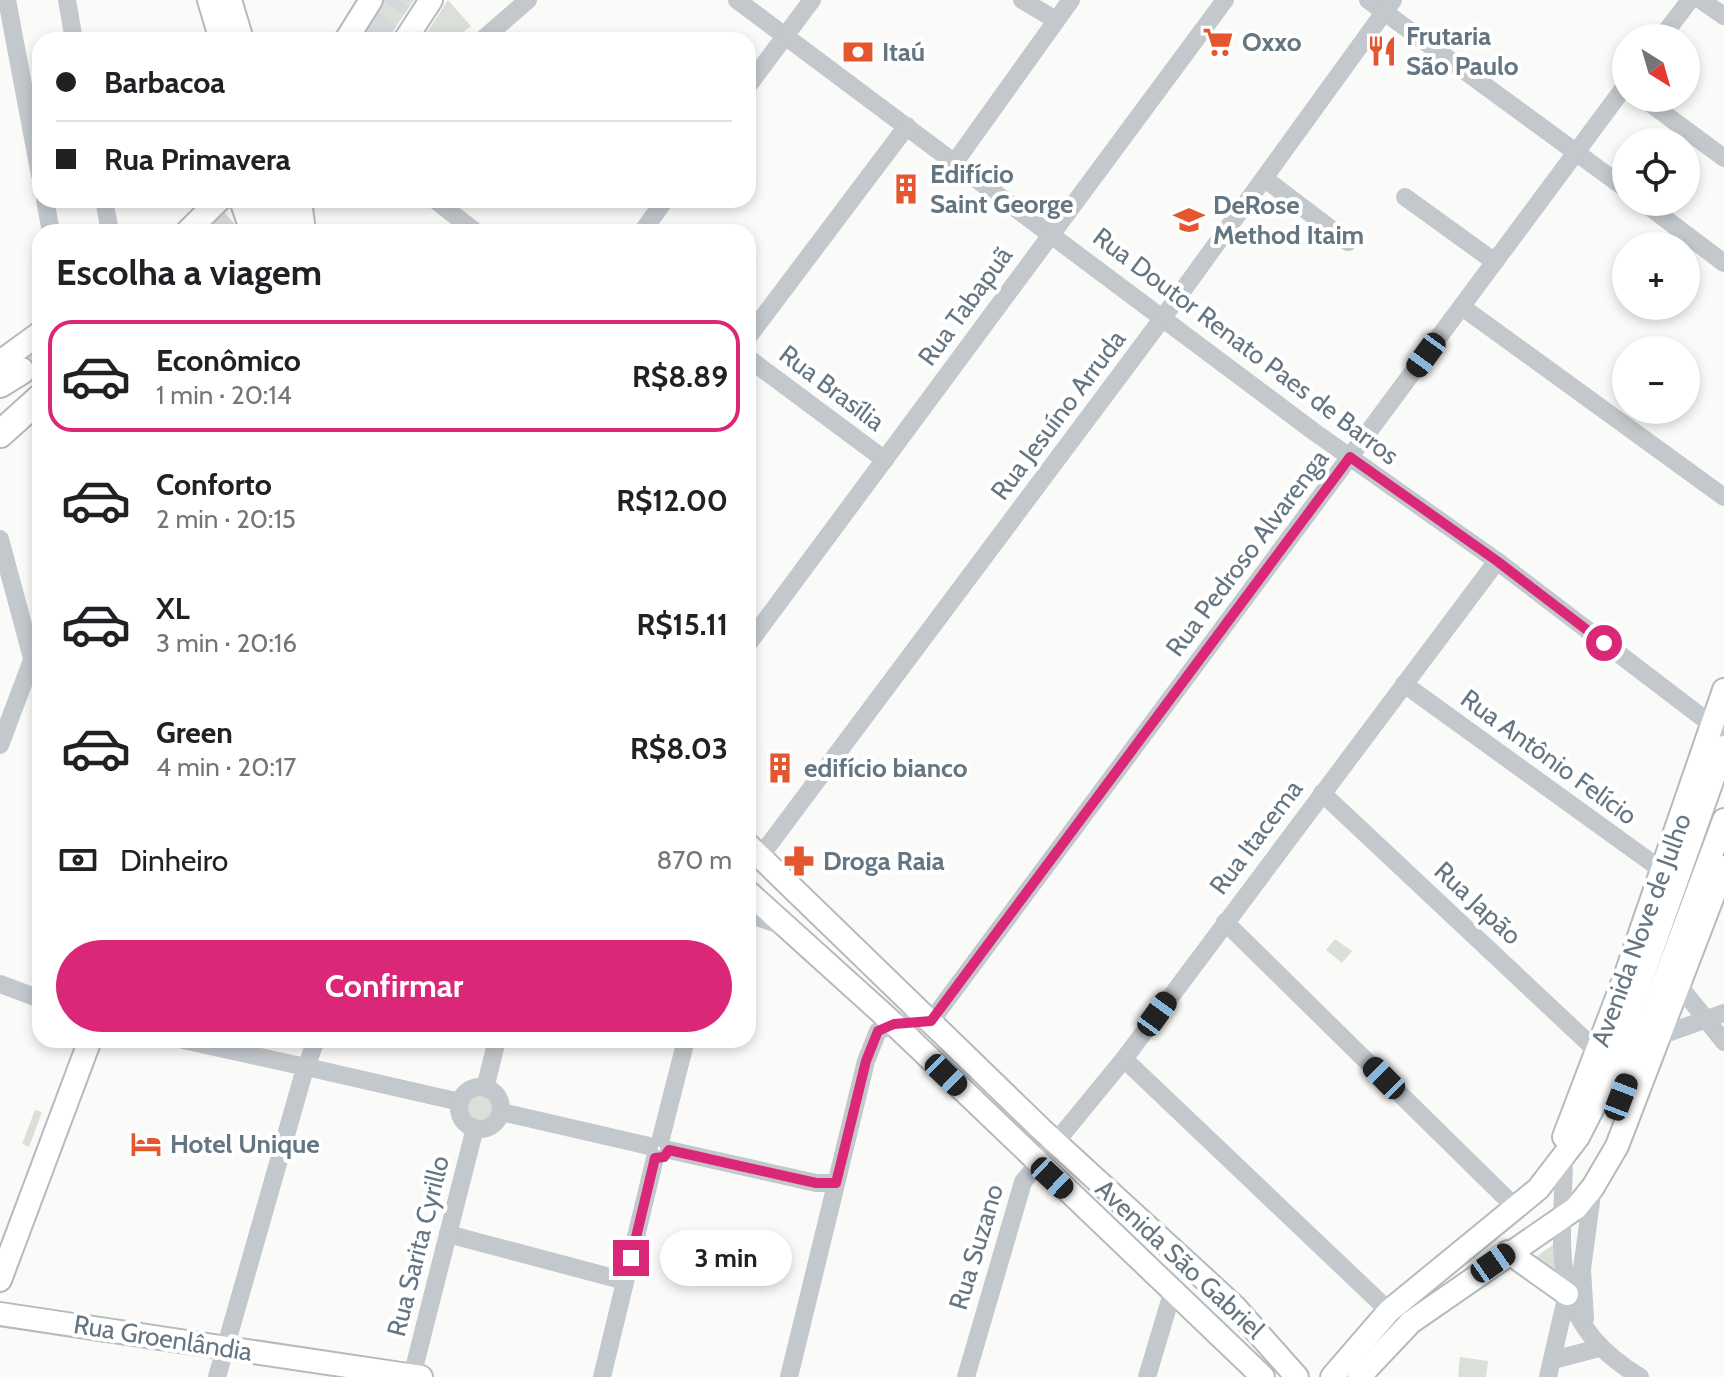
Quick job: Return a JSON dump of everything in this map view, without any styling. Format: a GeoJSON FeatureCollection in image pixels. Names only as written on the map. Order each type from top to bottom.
{"type":"FeatureCollection","features":[{"type":"Feature","properties":{"kind":"highway"},"geometry":{"type":"LineString","coordinates":[[0,414],[15,376]]}},
{"type":"Feature","properties":{"kind":"highway"},"geometry":{"type":"LineString","coordinates":[[0,437],[32,406]]}},
{"type":"Feature","properties":{"kind":"main road"},"geometry":{"type":"LineString","coordinates":[[209,0],[219,32]]}},
{"type":"Feature","properties":{"kind":"main road"},"geometry":{"type":"LineString","coordinates":[[230,0],[240,32]]}},
{"type":"Feature","properties":{"kind":"main road"},"geometry":{"type":"LineString","coordinates":[[351,32],[371,0]]}},
{"type":"Feature","properties":{"kind":"main road"},"geometry":{"type":"LineString","coordinates":[[410,32],[431,0]]}},
{"type":"Feature","properties":{"kind":"main road"},"geometry":{"type":"LineString","coordinates":[[195,224],[211,208]]}},
{"type":"Feature","properties":{"kind":"main road"},"geometry":{"type":"LineString","coordinates":[[15,376],[32,347]]}},
{"type":"Feature","properties":{"kind":"main road"},"geometry":{"type":"LineString","coordinates":[[0,437],[32,417]]}},
{"type":"Feature","properties":{"kind":"main road","name":"Avenida Nove de Julho"},"geometry":{"type":"LineString","coordinates":[[1516,1205],[1562,1143],[1717,730],[1724,690]]}},
{"type":"Feature","properties":{"kind":"main road","name":"Avenida Nove de Julho"},"geometry":{"type":"LineString","coordinates":[[1344,1373],[1389,1311],[1538,1189],[1564,1160],[1603,1088],[1724,747]]}},
{"type":"Feature","properties":{"kind":"main road","name":"Avenida Nove de Julho"},"geometry":{"type":"LineString","coordinates":[[1593,1187],[1601,1149],[1724,820]]}},
{"type":"Feature","properties":{"kind":"main road","name":"Avenida São Gabriel"},"geometry":{"type":"LineString","coordinates":[[756,855],[1057,1144],[1234,1306],[1297,1377]]}},
{"type":"Feature","properties":{"kind":"main road","name":"Avenida Nove de Julho"},"geometry":{"type":"LineString","coordinates":[[1344,1373],[1508,1252],[1563,1220],[1593,1187],[1617,1146],[1681,988],[1724,867]]}},
{"type":"Feature","properties":{"kind":"main road"},"geometry":{"type":"LineString","coordinates":[[756,891],[774,912]]}},
{"type":"Feature","properties":{"kind":"main road","name":"Avenida São Gabriel"},"geometry":{"type":"LineString","coordinates":[[756,898],[894,1024],[1263,1377]]}},
{"type":"Feature","properties":{"kind":"main road"},"geometry":{"type":"LineString","coordinates":[[0,1280],[87,1048]]}},
{"type":"Feature","properties":{"kind":"main road"},"geometry":{"type":"LineString","coordinates":[[1508,1252],[1567,1294]]}},
{"type":"Feature","properties":{"kind":"main road","name":"Rua Groenlândia"},"geometry":{"type":"LineString","coordinates":[[0,1314],[417,1376]]}},
{"type":"Feature","properties":{"kind":"main road"},"geometry":{"type":"LineString","coordinates":[[1297,1377],[1344,1373]]}},
{"type":"Feature","properties":{"kind":"street"},"geometry":{"type":"LineString","coordinates":[[7,0],[32,133]]}},
{"type":"Feature","properties":{"kind":"street"},"geometry":{"type":"LineString","coordinates":[[67,0],[73,32]]}},
{"type":"Feature","properties":{"kind":"street"},"geometry":{"type":"LineString","coordinates":[[491,32],[528,0]]}},
{"type":"Feature","properties":{"kind":"street","name":"Rua Doutor Renato Paes de Barros"},"geometry":{"type":"LineString","coordinates":[[737,0],[1162,319],[1497,561],[1717,730]]}},
{"type":"Feature","properties":{"kind":"street"},"geometry":{"type":"LineString","coordinates":[[756,75],[812,0]]}},
{"type":"Feature","properties":{"kind":"street"},"geometry":{"type":"LineString","coordinates":[[1022,0],[1056,20]]}},
{"type":"Feature","properties":{"kind":"street"},"geometry":{"type":"LineString","coordinates":[[955,162],[1071,0]]}},
{"type":"Feature","properties":{"kind":"street","name":"Rua Tabapuã"},"geometry":{"type":"LineString","coordinates":[[756,633],[1225,0]]}},
{"type":"Feature","properties":{"kind":"street"},"geometry":{"type":"LineString","coordinates":[[1368,0],[1389,6],[1612,179]]}},
{"type":"Feature","properties":{"kind":"street"},"geometry":{"type":"LineString","coordinates":[[1672,24],[1690,0]]}},
{"type":"Feature","properties":{"kind":"street"},"geometry":{"type":"LineString","coordinates":[[1701,0],[1724,16]]}},
{"type":"Feature","properties":{"kind":"street","name":"Rua Jesuíno Arruda"},"geometry":{"type":"LineString","coordinates":[[756,848],[1162,319],[1389,6]]}},
{"type":"Feature","properties":{"kind":"street","name":"Rua Pedroso Alvarenga"},"geometry":{"type":"LineString","coordinates":[[931,1021],[1612,104]]}},
{"type":"Feature","properties":{"kind":"street"},"geometry":{"type":"LineString","coordinates":[[1662,112],[1724,158]]}},
{"type":"Feature","properties":{"kind":"street"},"geometry":{"type":"LineString","coordinates":[[756,326],[907,126]]}},
{"type":"Feature","properties":{"kind":"street"},"geometry":{"type":"LineString","coordinates":[[1265,179],[1348,242]]}},
{"type":"Feature","properties":{"kind":"street"},"geometry":{"type":"LineString","coordinates":[[1405,197],[1495,262]]}},
{"type":"Feature","properties":{"kind":"street"},"geometry":{"type":"LineString","coordinates":[[445,208],[466,224]]}},
{"type":"Feature","properties":{"kind":"street"},"geometry":{"type":"LineString","coordinates":[[1662,216],[1724,263]]}},
{"type":"Feature","properties":{"kind":"street"},"geometry":{"type":"LineString","coordinates":[[1462,307],[1724,497]]}},
{"type":"Feature","properties":{"kind":"street","name":"Rua Brasília"},"geometry":{"type":"LineString","coordinates":[[756,364],[885,460]]}},
{"type":"Feature","properties":{"kind":"street"},"geometry":{"type":"LineString","coordinates":[[0,539],[32,646]]}},
{"type":"Feature","properties":{"kind":"street","name":"Rua Itacema"},"geometry":{"type":"LineString","coordinates":[[1057,1144],[1497,561]]}},
{"type":"Feature","properties":{"kind":"street"},"geometry":{"type":"LineString","coordinates":[[19,601],[32,604]]}},
{"type":"Feature","properties":{"kind":"street"},"geometry":{"type":"LineString","coordinates":[[0,745],[32,669]]}},
{"type":"Feature","properties":{"kind":"street","name":"Rua Antônio Felício"},"geometry":{"type":"LineString","coordinates":[[1404,684],[1663,871]]}},
{"type":"Feature","properties":{"kind":"street","name":"Rua Japão"},"geometry":{"type":"LineString","coordinates":[[1322,793],[1598,1052]]}},
{"type":"Feature","properties":{"kind":"street"},"geometry":{"type":"LineString","coordinates":[[756,917],[791,928]]}},
{"type":"Feature","properties":{"kind":"street"},"geometry":{"type":"LineString","coordinates":[[1225,922],[1516,1205]]}},
{"type":"Feature","properties":{"kind":"street"},"geometry":{"type":"LineString","coordinates":[[0,984],[32,996]]}},
{"type":"Feature","properties":{"kind":"street"},"geometry":{"type":"LineString","coordinates":[[1681,988],[1704,1021],[1724,1042]]}},
{"type":"Feature","properties":{"kind":"street"},"geometry":{"type":"LineString","coordinates":[[1662,1035],[1724,1013]]}},
{"type":"Feature","properties":{"kind":"street"},"geometry":{"type":"LineString","coordinates":[[789,1377],[871,1046],[878,1031],[894,1024],[931,1021]]}},
{"type":"Feature","properties":{"kind":"street"},"geometry":{"type":"LineString","coordinates":[[219,1048],[460,1102]]}},
{"type":"Feature","properties":{"kind":"street"},"geometry":{"type":"LineString","coordinates":[[217,1377],[313,1048]]}},
{"type":"Feature","properties":{"kind":"street"},"geometry":{"type":"LineString","coordinates":[[485,1088],[495,1048]]}},
{"type":"Feature","properties":{"kind":"street"},"geometry":{"type":"LineString","coordinates":[[602,1377],[684,1048]]}},
{"type":"Feature","properties":{"kind":"street"},"geometry":{"type":"LineString","coordinates":[[1124,1059],[1389,1311]]}},
{"type":"Feature","properties":{"kind":"street"},"geometry":{"type":"LineString","coordinates":[[485,1088],[498,1096],[501,1112],[491,1126],[475,1128],[463,1119],[460,1102],[469,1090],[485,1088]]}},
{"type":"Feature","properties":{"kind":"street"},"geometry":{"type":"LineString","coordinates":[[501,1112],[816,1183],[836,1183]]}},
{"type":"Feature","properties":{"kind":"street","name":"Rua Sarita Cyrillo"},"geometry":{"type":"LineString","coordinates":[[417,1376],[475,1128]]}},
{"type":"Feature","properties":{"kind":"street","name":"Rua Suzano"},"geometry":{"type":"LineString","coordinates":[[966,1377],[1023,1182],[1036,1163],[1057,1144]]}},
{"type":"Feature","properties":{"kind":"street"},"geometry":{"type":"LineString","coordinates":[[1550,1368],[1567,1294],[1564,1160]]}},
{"type":"Feature","properties":{"kind":"street"},"geometry":{"type":"LineString","coordinates":[[1587,1330],[1581,1287],[1593,1187]]}},
{"type":"Feature","properties":{"kind":"street"},"geometry":{"type":"LineString","coordinates":[[448,1234],[625,1281]]}},
{"type":"Feature","properties":{"kind":"street"},"geometry":{"type":"LineString","coordinates":[[1147,1377],[1173,1290]]}},
{"type":"Feature","properties":{"kind":"street"},"geometry":{"type":"LineString","coordinates":[[1567,1294],[1599,1348],[1640,1377]]}},
{"type":"Feature","properties":{"kind":"street"},"geometry":{"type":"LineString","coordinates":[[1550,1368],[1599,1348]]}},
{"type":"Feature","properties":{"kind":"shaded area"},"geometry":{"type":"Polygon","coordinates":[[[374,0],[414,0],[392,32],[356,32],[374,0]]]}},
{"type":"Feature","properties":{"kind":"shaded area"},"geometry":{"type":"Polygon","coordinates":[[[448,0],[471,26],[464,32],[427,32],[448,0]]]}},
{"type":"Feature","properties":{"kind":"shaded area"},"geometry":{"type":"Polygon","coordinates":[[[1335,939],[1352,951],[1342,963],[1326,950],[1335,939]]]}},
{"type":"Feature","properties":{"kind":"shaded area"},"geometry":{"type":"Polygon","coordinates":[[[480,1094],[490,1098],[494,1108],[490,1118],[480,1122],[470,1118],[466,1108],[470,1098],[480,1094]]]}},
{"type":"Feature","properties":{"kind":"shaded area"},"geometry":{"type":"Polygon","coordinates":[[[35,1110],[42,1112],[29,1147],[22,1144],[35,1110]]]}},
{"type":"Feature","properties":{"kind":"shaded area"},"geometry":{"type":"Polygon","coordinates":[[[1555,1243],[1558,1276],[1532,1260],[1555,1243]]]}},
{"type":"Feature","properties":{"kind":"shaded area"},"geometry":{"type":"Polygon","coordinates":[[[1460,1357],[1488,1361],[1486,1377],[1458,1377],[1460,1357]]]}},
{"type":"Feature","properties":{"kind":"tunnel"},"geometry":{"type":"LineString","coordinates":[[377,32],[398,0]]}},
{"type":"Feature","properties":{"kind":"tunnel"},"geometry":{"type":"LineString","coordinates":[[216,224],[234,208]]}},
{"type":"Feature","properties":{"kind":"tunnel"},"geometry":{"type":"LineString","coordinates":[[21,371],[32,363]]}},
{"type":"Feature","properties":{"kind":"place","name":"Oxxo"},"geometry":{"type":"Point","coordinates":[1218,42]}},
{"type":"Feature","properties":{"kind":"place","name":"Frutaria São Paulo"},"geometry":{"type":"Point","coordinates":[1382,51]}},
{"type":"Feature","properties":{"kind":"place","name":"Itaú"},"geometry":{"type":"Point","coordinates":[858,52]}},
{"type":"Feature","properties":{"kind":"place","name":"Edifício Saint George"},"geometry":{"type":"Point","coordinates":[906,189]}},
{"type":"Feature","properties":{"kind":"place","name":"DeRose Method Itaim"},"geometry":{"type":"Point","coordinates":[1189,220]}},
{"type":"Feature","properties":{"kind":"place","name":"edifício bianco"},"geometry":{"type":"Point","coordinates":[780,768]}},
{"type":"Feature","properties":{"kind":"place","name":"Droga Raia"},"geometry":{"type":"Point","coordinates":[799,861]}},
{"type":"Feature","properties":{"kind":"place","name":"Hotel Unique"},"geometry":{"type":"Point","coordinates":[146,1144]}},
{"type":"Feature","properties":{"kind":"route"},"geometry":{"type":"LineString","coordinates":[[631,1258],[655,1158],[664,1157],[669,1150],[816,1183],[836,1183],[866,1061],[878,1031],[894,1024],[931,1021],[1350,457],[1497,561],[1604,643]]}}]}
